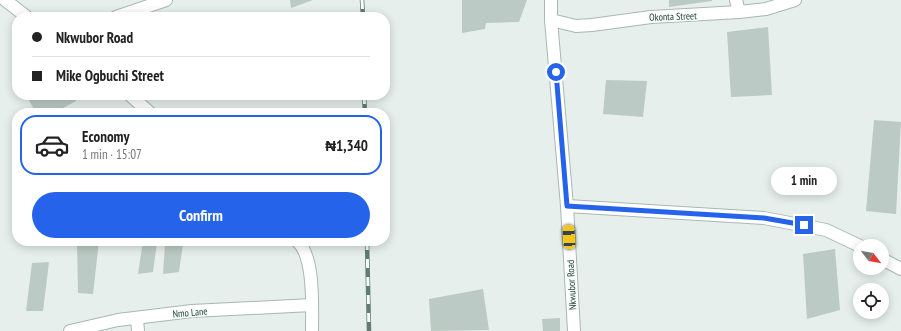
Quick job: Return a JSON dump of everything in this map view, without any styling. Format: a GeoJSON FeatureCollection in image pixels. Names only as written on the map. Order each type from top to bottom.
{"type":"FeatureCollection","features":[{"type":"Feature","properties":{"kind":"street"},"geometry":{"type":"LineString","coordinates":[[6,0],[21,12]]}},
{"type":"Feature","properties":{"kind":"street"},"geometry":{"type":"LineString","coordinates":[[131,12],[166,0]]}},
{"type":"Feature","properties":{"kind":"street","name":"Nkwubor Road"},"geometry":{"type":"LineString","coordinates":[[551,0],[551,20],[567,206],[574,331]]}},
{"type":"Feature","properties":{"kind":"street"},"geometry":{"type":"LineString","coordinates":[[736,0],[739,12]]}},
{"type":"Feature","properties":{"kind":"street","name":"Okonta Street"},"geometry":{"type":"LineString","coordinates":[[551,20],[582,26],[651,16],[739,12],[766,9],[795,0]]}},
{"type":"Feature","properties":{"kind":"street"},"geometry":{"type":"LineString","coordinates":[[136,100],[144,108]]}},
{"type":"Feature","properties":{"kind":"street"},"geometry":{"type":"LineString","coordinates":[[567,206],[764,218],[826,230],[853,243]]}},
{"type":"Feature","properties":{"kind":"street"},"geometry":{"type":"LineString","coordinates":[[301,246],[307,255],[312,305],[312,331]]}},
{"type":"Feature","properties":{"kind":"street"},"geometry":{"type":"LineString","coordinates":[[889,263],[901,269]]}},
{"type":"Feature","properties":{"kind":"street","name":"Nmo Lane"},"geometry":{"type":"LineString","coordinates":[[70,331],[112,321],[192,311],[312,305]]}},
{"type":"Feature","properties":{"kind":"street"},"geometry":{"type":"LineString","coordinates":[[137,319],[138,331]]}},
{"type":"Feature","properties":{"kind":"building"},"geometry":{"type":"Polygon","coordinates":[[[290,0],[313,0],[291,8],[290,0]]]}},
{"type":"Feature","properties":{"kind":"building"},"geometry":{"type":"Polygon","coordinates":[[[462,0],[527,0],[519,22],[486,23],[485,29],[462,33],[462,0]]]}},
{"type":"Feature","properties":{"kind":"building"},"geometry":{"type":"Polygon","coordinates":[[[669,0],[712,0],[712,1],[669,7],[669,0]]]}},
{"type":"Feature","properties":{"kind":"building"},"geometry":{"type":"Polygon","coordinates":[[[768,27],[772,95],[731,97],[727,32],[768,27]]]}},
{"type":"Feature","properties":{"kind":"building"},"geometry":{"type":"Polygon","coordinates":[[[606,80],[647,81],[643,117],[603,114],[606,80]]]}},
{"type":"Feature","properties":{"kind":"building"},"geometry":{"type":"Polygon","coordinates":[[[29,100],[76,101],[63,108],[33,108],[29,100]]]}},
{"type":"Feature","properties":{"kind":"building"},"geometry":{"type":"Polygon","coordinates":[[[874,120],[901,122],[896,214],[866,211],[874,120]]]}},
{"type":"Feature","properties":{"kind":"building"},"geometry":{"type":"Polygon","coordinates":[[[77,246],[98,246],[93,294],[78,293],[77,246]]]}},
{"type":"Feature","properties":{"kind":"building"},"geometry":{"type":"Polygon","coordinates":[[[142,246],[157,246],[153,272],[138,274],[142,246]]]}},
{"type":"Feature","properties":{"kind":"building"},"geometry":{"type":"Polygon","coordinates":[[[165,246],[183,246],[179,272],[163,274],[165,246]]]}},
{"type":"Feature","properties":{"kind":"building"},"geometry":{"type":"Polygon","coordinates":[[[835,249],[840,310],[807,319],[803,254],[835,249]]]}},
{"type":"Feature","properties":{"kind":"building"},"geometry":{"type":"Polygon","coordinates":[[[49,262],[43,311],[26,311],[32,263],[49,262]]]}},
{"type":"Feature","properties":{"kind":"building"},"geometry":{"type":"Polygon","coordinates":[[[483,289],[489,330],[431,331],[429,299],[483,289]]]}},
{"type":"Feature","properties":{"kind":"building"},"geometry":{"type":"Polygon","coordinates":[[[560,318],[560,331],[543,331],[542,319],[560,318]]]}},
{"type":"Feature","properties":{"kind":"railway"},"geometry":{"type":"LineString","coordinates":[[362,0],[363,12]]}},
{"type":"Feature","properties":{"kind":"railway"},"geometry":{"type":"LineString","coordinates":[[364,100],[365,108]]}},
{"type":"Feature","properties":{"kind":"railway"},"geometry":{"type":"LineString","coordinates":[[367,246],[369,331]]}},
{"type":"Feature","properties":{"kind":"route"},"geometry":{"type":"LineString","coordinates":[[556,72],[567,206],[596,209],[644,210],[764,218],[804,225]]}}]}
